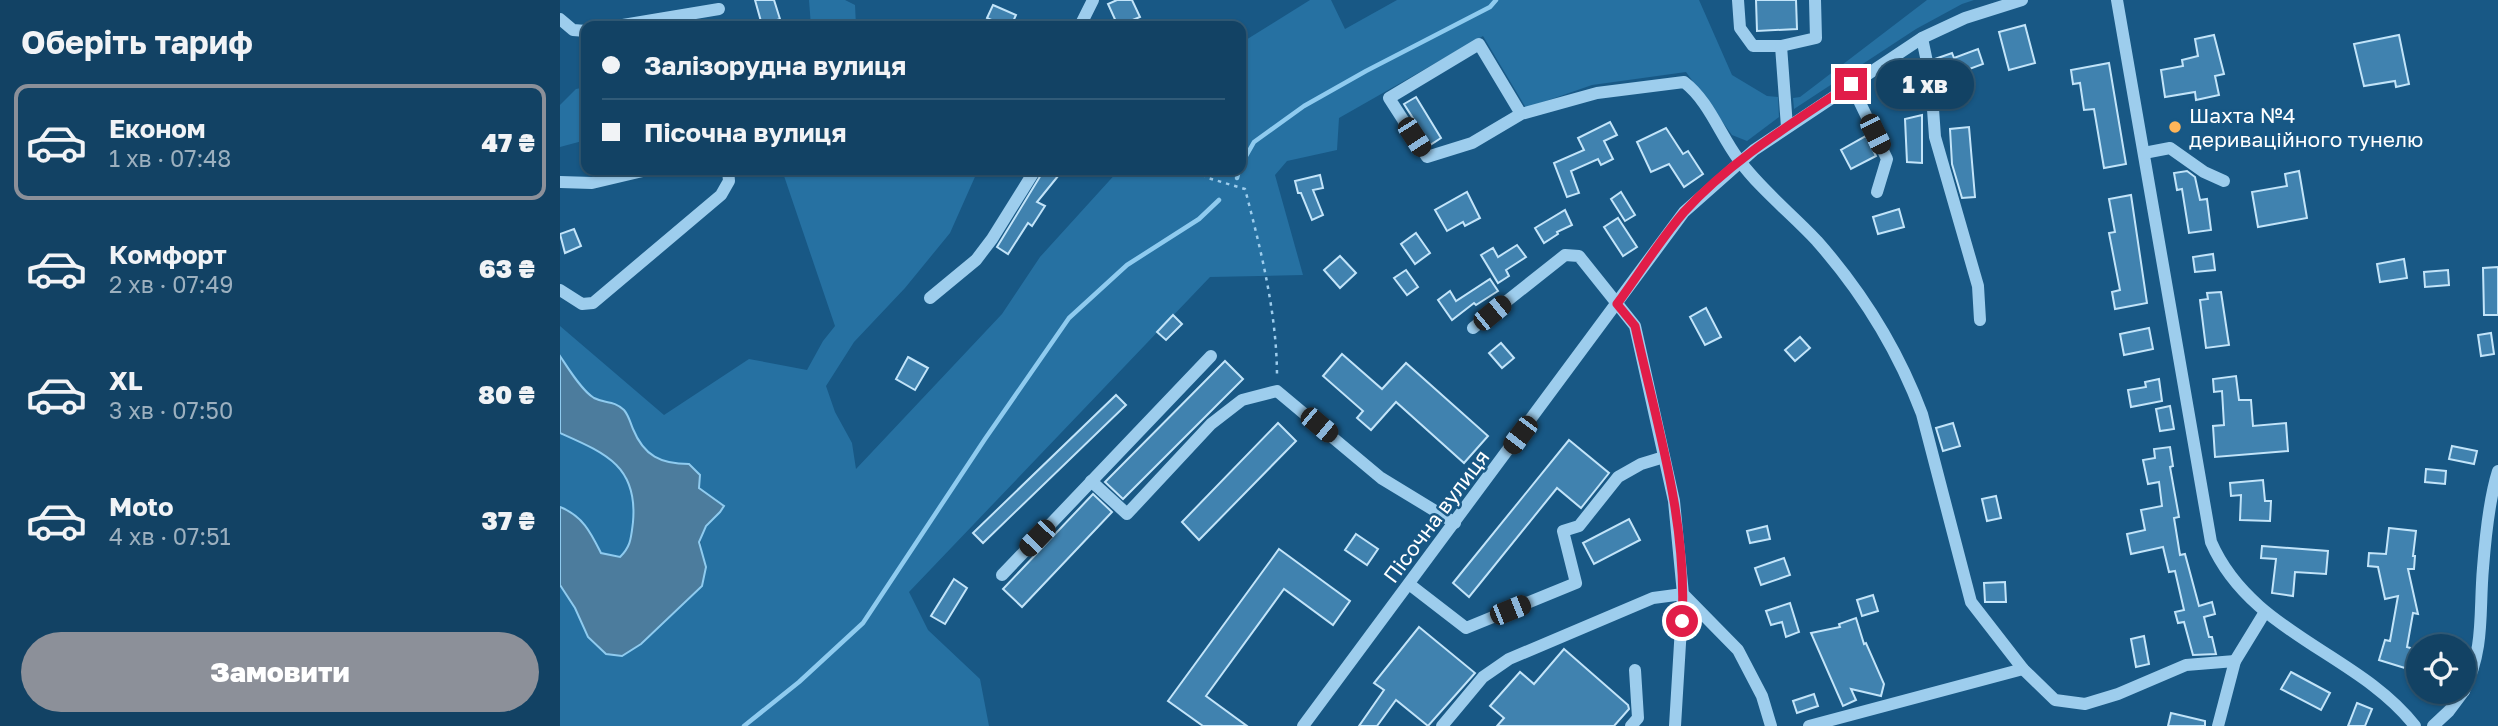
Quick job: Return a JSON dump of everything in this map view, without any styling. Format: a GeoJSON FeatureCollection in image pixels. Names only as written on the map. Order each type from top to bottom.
{"type":"FeatureCollection","features":[{"type":"Feature","properties":{"kind":"street"},"geometry":{"type":"LineString","coordinates":[[1083,21],[1094,0]]}},
{"type":"Feature","properties":{"kind":"street"},"geometry":{"type":"LineString","coordinates":[[1738,0],[1740,28],[1754,46],[1780,46],[1816,38],[1815,0]]}},
{"type":"Feature","properties":{"kind":"street","name":"Пісочна вулиця"},"geometry":{"type":"LineString","coordinates":[[1303,726],[1684,212],[1740,162],[1787,127],[1922,38],[1965,18],[2022,0]]}},
{"type":"Feature","properties":{"kind":"street"},"geometry":{"type":"LineString","coordinates":[[2117,0],[2211,542],[2226,572],[2265,612],[2387,697],[2415,726]]}},
{"type":"Feature","properties":{"kind":"street"},"geometry":{"type":"LineString","coordinates":[[647,21],[719,9]]}},
{"type":"Feature","properties":{"kind":"street"},"geometry":{"type":"LineString","coordinates":[[560,19],[573,30],[581,31]]}},
{"type":"Feature","properties":{"kind":"street"},"geometry":{"type":"LineString","coordinates":[[1922,38],[1931,81],[1935,137],[1978,286],[1980,320]]}},
{"type":"Feature","properties":{"kind":"street"},"geometry":{"type":"LineString","coordinates":[[1521,114],[1479,44],[1389,98],[1427,157],[1472,143],[1521,114],[1597,93],[1684,82],[1695,91],[1740,162],[1817,242],[1857,290],[1883,331],[1912,387],[1922,414],[1971,602],[2022,669],[2055,700],[2085,704],[2118,694],[2186,665],[2235,661]]}},
{"type":"Feature","properties":{"kind":"street"},"geometry":{"type":"LineString","coordinates":[[1780,46],[1787,127]]}},
{"type":"Feature","properties":{"kind":"street"},"geometry":{"type":"LineString","coordinates":[[1851,84],[1886,159],[1877,192]]}},
{"type":"Feature","properties":{"kind":"street"},"geometry":{"type":"LineString","coordinates":[[2144,153],[2170,148],[2204,172],[2224,181]]}},
{"type":"Feature","properties":{"kind":"street"},"geometry":{"type":"LineString","coordinates":[[560,182],[592,183],[626,175]]}},
{"type":"Feature","properties":{"kind":"street"},"geometry":{"type":"LineString","coordinates":[[560,290],[582,304],[593,303],[721,195],[729,181],[728,175]]}},
{"type":"Feature","properties":{"kind":"street"},"geometry":{"type":"LineString","coordinates":[[929,298],[976,260],[1032,175]]}},
{"type":"Feature","properties":{"kind":"street"},"geometry":{"type":"LineString","coordinates":[[1473,328],[1565,255],[1574,254],[1579,256],[1635,326],[1674,501],[1684,594],[1675,726]]}},
{"type":"Feature","properties":{"kind":"street"},"geometry":{"type":"LineString","coordinates":[[1002,575],[1211,356]]}},
{"type":"Feature","properties":{"kind":"street"},"geometry":{"type":"LineString","coordinates":[[1091,481],[1126,514],[1211,424],[1242,400],[1277,391],[1381,478],[1455,523]]}},
{"type":"Feature","properties":{"kind":"street"},"geometry":{"type":"LineString","coordinates":[[1409,584],[1466,628],[1576,583],[1563,531],[1579,526],[1618,477],[1641,464],[1664,457]]}},
{"type":"Feature","properties":{"kind":"street"},"geometry":{"type":"LineString","coordinates":[[2476,655],[2482,621],[2483,569],[2498,471]]}},
{"type":"Feature","properties":{"kind":"street"},"geometry":{"type":"LineString","coordinates":[[1442,726],[1483,677],[1509,659],[1653,598],[1684,594]]}},
{"type":"Feature","properties":{"kind":"street"},"geometry":{"type":"LineString","coordinates":[[1684,594],[1738,650],[1762,696],[1771,726]]}},
{"type":"Feature","properties":{"kind":"street"},"geometry":{"type":"LineString","coordinates":[[2218,726],[2235,661],[2265,612]]}},
{"type":"Feature","properties":{"kind":"street"},"geometry":{"type":"LineString","coordinates":[[1810,726],[2022,669]]}},
{"type":"Feature","properties":{"kind":"street"},"geometry":{"type":"LineString","coordinates":[[1631,726],[1637,718],[1635,670]]}},
{"type":"Feature","properties":{"kind":"street"},"geometry":{"type":"LineString","coordinates":[[2434,726],[2454,704]]}},
{"type":"Feature","properties":{"kind":"path"},"geometry":{"type":"LineString","coordinates":[[1203,175],[1245,189],[1261,252],[1277,348],[1277,391]]}},
{"type":"Feature","properties":{"kind":"shaded area"},"geometry":{"type":"Polygon","coordinates":[[[809,0],[845,0],[855,5],[856,21],[811,21],[809,0]]]}},
{"type":"Feature","properties":{"kind":"shaded area"},"geometry":{"type":"Polygon","coordinates":[[[1310,0],[1331,0],[1345,29],[1397,0],[1699,0],[1732,75],[1767,96],[1778,97],[1779,117],[1747,141],[1732,135],[1686,72],[1592,85],[1526,108],[1483,36],[1339,118],[1337,150],[1287,161],[1275,175],[1303,275],[1210,277],[909,592],[928,630],[980,679],[989,726],[560,726],[560,585],[575,608],[659,627],[688,600],[706,567],[701,544],[702,534],[724,505],[699,487],[689,464],[676,464],[656,458],[642,447],[627,414],[615,403],[594,398],[584,389],[560,356],[560,326],[664,415],[749,359],[807,370],[835,326],[784,175],[976,175],[950,233],[905,288],[854,342],[826,386],[835,412],[852,443],[856,469],[1002,314],[1040,257],[1114,175],[1246,175],[1246,40],[1310,0]]]}},
{"type":"Feature","properties":{"kind":"shaded area"},"geometry":{"type":"Polygon","coordinates":[[[1927,0],[1974,0],[1916,29],[1794,109],[1793,98],[1800,97],[1927,0]]]}},
{"type":"Feature","properties":{"kind":"shaded area"},"geometry":{"type":"Polygon","coordinates":[[[581,88],[581,141],[560,147],[560,105],[576,89],[581,88]]]}},
{"type":"Feature","properties":{"kind":"shaded area"},"geometry":{"type":"Polygon","coordinates":[[[560,356],[589,395],[624,410],[637,438],[648,452],[662,460],[689,464],[700,475],[699,488],[724,506],[706,526],[699,542],[706,567],[702,586],[641,644],[622,656],[606,654],[588,637],[575,608],[560,585],[560,507],[580,520],[601,553],[620,557],[631,537],[633,503],[630,487],[615,464],[591,447],[560,433],[560,356]]]}},
{"type":"Feature","properties":{"kind":"shaded area"},"geometry":{"type":"Polygon","coordinates":[[[560,433],[604,455],[624,475],[630,487],[633,503],[631,537],[620,557],[601,553],[570,511],[560,507],[560,433]]]}},
{"type":"Feature","properties":{"kind":"building"},"geometry":{"type":"Polygon","coordinates":[[[755,0],[774,0],[780,19],[761,21],[755,0]]]}},
{"type":"Feature","properties":{"kind":"building"},"geometry":{"type":"Polygon","coordinates":[[[1117,0],[1132,0],[1140,17],[1130,21],[1116,21],[1108,4],[1117,0]]]}},
{"type":"Feature","properties":{"kind":"building"},"geometry":{"type":"Polygon","coordinates":[[[1756,0],[1796,0],[1797,29],[1757,31],[1756,0]]]}},
{"type":"Feature","properties":{"kind":"building"},"geometry":{"type":"Polygon","coordinates":[[[993,5],[1016,15],[1013,21],[994,21],[987,18],[993,5]]]}},
{"type":"Feature","properties":{"kind":"building"},"geometry":{"type":"Polygon","coordinates":[[[2025,25],[2035,63],[2009,70],[1999,32],[2025,25]]]}},
{"type":"Feature","properties":{"kind":"building"},"geometry":{"type":"Polygon","coordinates":[[[2214,35],[2224,74],[2215,76],[2219,95],[2196,100],[2195,92],[2165,97],[2161,70],[2183,66],[2182,60],[2198,56],[2195,39],[2214,35]]]}},
{"type":"Feature","properties":{"kind":"building"},"geometry":{"type":"Polygon","coordinates":[[[2399,35],[2409,84],[2396,87],[2395,81],[2364,86],[2354,44],[2399,35]]]}},
{"type":"Feature","properties":{"kind":"building"},"geometry":{"type":"Polygon","coordinates":[[[1978,49],[1983,64],[1940,80],[1935,59],[1952,53],[1954,58],[1978,49]]]}},
{"type":"Feature","properties":{"kind":"building"},"geometry":{"type":"Polygon","coordinates":[[[2109,63],[2126,164],[2104,168],[2094,109],[2084,110],[2080,83],[2073,84],[2071,70],[2109,63]]]}},
{"type":"Feature","properties":{"kind":"building"},"geometry":{"type":"Polygon","coordinates":[[[1919,66],[1923,92],[1915,95],[1905,71],[1919,66]]]}},
{"type":"Feature","properties":{"kind":"building"},"geometry":{"type":"Polygon","coordinates":[[[1416,97],[1441,138],[1430,145],[1404,104],[1416,97]]]}},
{"type":"Feature","properties":{"kind":"building"},"geometry":{"type":"Polygon","coordinates":[[[1922,115],[1922,163],[1907,162],[1905,119],[1922,115]]]}},
{"type":"Feature","properties":{"kind":"building"},"geometry":{"type":"Polygon","coordinates":[[[1610,122],[1617,135],[1604,141],[1613,159],[1601,165],[1598,159],[1571,171],[1579,193],[1567,197],[1554,163],[1584,150],[1578,138],[1610,122]]]}},
{"type":"Feature","properties":{"kind":"building"},"geometry":{"type":"Polygon","coordinates":[[[1969,127],[1975,197],[1962,198],[1952,164],[1950,129],[1969,127]]]}},
{"type":"Feature","properties":{"kind":"building"},"geometry":{"type":"Polygon","coordinates":[[[1666,128],[1683,154],[1688,151],[1703,174],[1684,187],[1669,164],[1651,172],[1637,142],[1666,128]]]}},
{"type":"Feature","properties":{"kind":"building"},"geometry":{"type":"Polygon","coordinates":[[[1866,136],[1876,156],[1851,169],[1841,150],[1866,136]]]}},
{"type":"Feature","properties":{"kind":"building"},"geometry":{"type":"Polygon","coordinates":[[[2187,171],[2195,177],[2200,200],[2207,199],[2211,230],[2189,233],[2182,189],[2177,190],[2174,173],[2187,171]]]}},
{"type":"Feature","properties":{"kind":"building"},"geometry":{"type":"Polygon","coordinates":[[[2299,171],[2307,218],[2258,227],[2252,192],[2287,186],[2285,174],[2299,171]]]}},
{"type":"Feature","properties":{"kind":"building"},"geometry":{"type":"Polygon","coordinates":[[[1041,175],[1059,175],[1037,202],[1045,206],[1032,226],[1028,223],[1008,254],[997,247],[1041,175]]]}},
{"type":"Feature","properties":{"kind":"building"},"geometry":{"type":"Polygon","coordinates":[[[1320,175],[1323,188],[1313,190],[1323,215],[1312,220],[1295,181],[1320,175]]]}},
{"type":"Feature","properties":{"kind":"building"},"geometry":{"type":"Polygon","coordinates":[[[1467,192],[1480,218],[1465,226],[1463,222],[1447,231],[1435,210],[1467,192]]]}},
{"type":"Feature","properties":{"kind":"building"},"geometry":{"type":"Polygon","coordinates":[[[1621,192],[1635,215],[1625,221],[1611,199],[1621,192]]]}},
{"type":"Feature","properties":{"kind":"building"},"geometry":{"type":"Polygon","coordinates":[[[2131,195],[2147,303],[2115,309],[2112,292],[2120,290],[2109,233],[2115,232],[2109,199],[2131,195]]]}},
{"type":"Feature","properties":{"kind":"building"},"geometry":{"type":"Polygon","coordinates":[[[1899,209],[1904,227],[1878,234],[1873,217],[1899,209]]]}},
{"type":"Feature","properties":{"kind":"building"},"geometry":{"type":"Polygon","coordinates":[[[1565,210],[1572,225],[1557,232],[1558,234],[1544,243],[1535,228],[1565,210]]]}},
{"type":"Feature","properties":{"kind":"building"},"geometry":{"type":"Polygon","coordinates":[[[1618,218],[1637,247],[1623,256],[1604,227],[1618,218]]]}},
{"type":"Feature","properties":{"kind":"building"},"geometry":{"type":"Polygon","coordinates":[[[574,229],[581,246],[565,253],[560,234],[574,229]]]}},
{"type":"Feature","properties":{"kind":"building"},"geometry":{"type":"Polygon","coordinates":[[[1416,233],[1430,253],[1415,264],[1401,244],[1416,233]]]}},
{"type":"Feature","properties":{"kind":"building"},"geometry":{"type":"Polygon","coordinates":[[[1517,245],[1526,257],[1506,270],[1509,276],[1498,283],[1481,255],[1493,248],[1498,257],[1517,245]]]}},
{"type":"Feature","properties":{"kind":"building"},"geometry":{"type":"Polygon","coordinates":[[[2213,254],[2215,270],[2195,272],[2193,257],[2213,254]]]}},
{"type":"Feature","properties":{"kind":"building"},"geometry":{"type":"Polygon","coordinates":[[[1340,256],[1356,273],[1340,288],[1324,270],[1340,256]]]}},
{"type":"Feature","properties":{"kind":"building"},"geometry":{"type":"Polygon","coordinates":[[[2404,259],[2407,278],[2380,282],[2377,264],[2404,259]]]}},
{"type":"Feature","properties":{"kind":"building"},"geometry":{"type":"Polygon","coordinates":[[[2498,267],[2498,315],[2484,315],[2483,268],[2498,267]]]}},
{"type":"Feature","properties":{"kind":"building"},"geometry":{"type":"Polygon","coordinates":[[[1406,270],[1418,287],[1407,295],[1394,278],[1406,270]]]}},
{"type":"Feature","properties":{"kind":"building"},"geometry":{"type":"Polygon","coordinates":[[[2448,270],[2449,285],[2425,287],[2424,272],[2448,270]]]}},
{"type":"Feature","properties":{"kind":"building"},"geometry":{"type":"Polygon","coordinates":[[[1490,279],[1498,291],[1476,305],[1474,303],[1452,320],[1438,300],[1450,291],[1456,301],[1490,279]]]}},
{"type":"Feature","properties":{"kind":"building"},"geometry":{"type":"Polygon","coordinates":[[[2221,292],[2229,345],[2206,348],[2200,300],[2208,299],[2207,293],[2221,292]]]}},
{"type":"Feature","properties":{"kind":"building"},"geometry":{"type":"Polygon","coordinates":[[[1706,308],[1721,337],[1705,345],[1690,317],[1706,308]]]}},
{"type":"Feature","properties":{"kind":"building"},"geometry":{"type":"Polygon","coordinates":[[[1173,315],[1182,324],[1166,340],[1157,332],[1173,315]]]}},
{"type":"Feature","properties":{"kind":"building"},"geometry":{"type":"Polygon","coordinates":[[[2149,328],[2153,349],[2124,355],[2120,334],[2149,328]]]}},
{"type":"Feature","properties":{"kind":"building"},"geometry":{"type":"Polygon","coordinates":[[[2491,333],[2494,354],[2481,356],[2478,335],[2491,333]]]}},
{"type":"Feature","properties":{"kind":"building"},"geometry":{"type":"Polygon","coordinates":[[[1800,337],[1810,348],[1795,361],[1785,350],[1800,337]]]}},
{"type":"Feature","properties":{"kind":"building"},"geometry":{"type":"Polygon","coordinates":[[[1501,343],[1514,358],[1502,368],[1489,353],[1501,343]]]}},
{"type":"Feature","properties":{"kind":"building"},"geometry":{"type":"Polygon","coordinates":[[[1342,354],[1382,389],[1406,363],[1488,436],[1464,463],[1396,402],[1371,430],[1357,418],[1363,411],[1323,376],[1342,354]]]}},
{"type":"Feature","properties":{"kind":"building"},"geometry":{"type":"Polygon","coordinates":[[[908,357],[928,368],[915,390],[896,379],[908,357]]]}},
{"type":"Feature","properties":{"kind":"building"},"geometry":{"type":"Polygon","coordinates":[[[1225,361],[1243,379],[1123,499],[1105,482],[1225,361]]]}},
{"type":"Feature","properties":{"kind":"building"},"geometry":{"type":"Polygon","coordinates":[[[2236,376],[2239,400],[2251,400],[2253,426],[2286,423],[2288,451],[2215,457],[2213,426],[2224,425],[2222,391],[2214,392],[2213,379],[2236,376]]]}},
{"type":"Feature","properties":{"kind":"building"},"geometry":{"type":"Polygon","coordinates":[[[2159,379],[2162,401],[2131,407],[2128,390],[2146,387],[2145,382],[2159,379]]]}},
{"type":"Feature","properties":{"kind":"building"},"geometry":{"type":"Polygon","coordinates":[[[1116,395],[1126,405],[983,543],[973,533],[1116,395]]]}},
{"type":"Feature","properties":{"kind":"building"},"geometry":{"type":"Polygon","coordinates":[[[2170,406],[2174,429],[2160,431],[2156,409],[2170,406]]]}},
{"type":"Feature","properties":{"kind":"building"},"geometry":{"type":"Polygon","coordinates":[[[1278,423],[1296,441],[1199,540],[1182,522],[1278,423]]]}},
{"type":"Feature","properties":{"kind":"building"},"geometry":{"type":"Polygon","coordinates":[[[1953,423],[1960,446],[1943,451],[1936,428],[1953,423]]]}},
{"type":"Feature","properties":{"kind":"building"},"geometry":{"type":"Polygon","coordinates":[[[1569,440],[1609,473],[1581,508],[1557,488],[1469,597],[1453,583],[1569,440]]]}},
{"type":"Feature","properties":{"kind":"building"},"geometry":{"type":"Polygon","coordinates":[[[2452,446],[2477,451],[2474,464],[2449,459],[2452,446]]]}},
{"type":"Feature","properties":{"kind":"building"},"geometry":{"type":"Polygon","coordinates":[[[2170,447],[2173,466],[2170,467],[2179,517],[2174,518],[2180,555],[2185,554],[2199,606],[2212,602],[2215,614],[2204,617],[2216,654],[2193,655],[2184,622],[2178,623],[2175,612],[2184,610],[2175,571],[2169,572],[2163,547],[2131,554],[2127,534],[2145,530],[2141,510],[2162,506],[2159,482],[2148,484],[2143,460],[2155,458],[2154,449],[2170,447]]]}},
{"type":"Feature","properties":{"kind":"building"},"geometry":{"type":"Polygon","coordinates":[[[2426,469],[2446,471],[2445,484],[2425,482],[2426,469]]]}},
{"type":"Feature","properties":{"kind":"building"},"geometry":{"type":"Polygon","coordinates":[[[2263,480],[2265,501],[2271,501],[2270,521],[2240,520],[2241,495],[2231,496],[2230,483],[2263,480]]]}},
{"type":"Feature","properties":{"kind":"building"},"geometry":{"type":"Polygon","coordinates":[[[1093,494],[1112,512],[1022,607],[1003,589],[1093,494]]]}},
{"type":"Feature","properties":{"kind":"building"},"geometry":{"type":"Polygon","coordinates":[[[1996,496],[2001,518],[1987,521],[1982,499],[1996,496]]]}},
{"type":"Feature","properties":{"kind":"building"},"geometry":{"type":"Polygon","coordinates":[[[1629,519],[1640,540],[1594,564],[1583,543],[1629,519]]]}},
{"type":"Feature","properties":{"kind":"building"},"geometry":{"type":"Polygon","coordinates":[[[1767,526],[1770,539],[1750,543],[1747,531],[1767,526]]]}},
{"type":"Feature","properties":{"kind":"building"},"geometry":{"type":"Polygon","coordinates":[[[2389,528],[2416,531],[2414,569],[2408,569],[2418,614],[2413,613],[2409,634],[2406,634],[2406,668],[2379,660],[2385,640],[2390,641],[2398,596],[2385,599],[2378,567],[2368,566],[2369,553],[2386,554],[2389,528]]]}},
{"type":"Feature","properties":{"kind":"building"},"geometry":{"type":"Polygon","coordinates":[[[1356,534],[1378,549],[1367,565],[1345,550],[1356,534]]]}},
{"type":"Feature","properties":{"kind":"building"},"geometry":{"type":"Polygon","coordinates":[[[2262,546],[2328,551],[2326,574],[2295,572],[2293,596],[2272,593],[2276,559],[2261,558],[2262,546]]]}},
{"type":"Feature","properties":{"kind":"building"},"geometry":{"type":"Polygon","coordinates":[[[1279,549],[1350,601],[1333,625],[1284,589],[1206,696],[1247,726],[1203,726],[1168,701],[1279,549]]]}},
{"type":"Feature","properties":{"kind":"building"},"geometry":{"type":"Polygon","coordinates":[[[1784,558],[1790,575],[1761,585],[1755,568],[1784,558]]]}},
{"type":"Feature","properties":{"kind":"building"},"geometry":{"type":"Polygon","coordinates":[[[954,579],[967,588],[945,624],[931,616],[954,579]]]}},
{"type":"Feature","properties":{"kind":"building"},"geometry":{"type":"Polygon","coordinates":[[[2005,582],[2006,602],[1985,602],[1984,583],[2005,582]]]}},
{"type":"Feature","properties":{"kind":"building"},"geometry":{"type":"Polygon","coordinates":[[[1873,595],[1878,611],[1862,616],[1857,600],[1873,595]]]}},
{"type":"Feature","properties":{"kind":"building"},"geometry":{"type":"Polygon","coordinates":[[[1790,603],[1799,632],[1786,637],[1782,622],[1771,625],[1766,611],[1790,603]]]}},
{"type":"Feature","properties":{"kind":"building"},"geometry":{"type":"Polygon","coordinates":[[[1856,618],[1864,644],[1866,643],[1884,684],[1881,696],[1851,689],[1856,700],[1843,706],[1811,633],[1840,627],[1839,624],[1856,618]]]}},
{"type":"Feature","properties":{"kind":"building"},"geometry":{"type":"Polygon","coordinates":[[[1419,627],[1475,673],[1428,726],[1396,700],[1377,726],[1359,726],[1384,690],[1374,683],[1419,627]]]}},
{"type":"Feature","properties":{"kind":"building"},"geometry":{"type":"Polygon","coordinates":[[[2144,636],[2149,664],[2136,667],[2131,639],[2144,636]]]}},
{"type":"Feature","properties":{"kind":"building"},"geometry":{"type":"Polygon","coordinates":[[[1564,649],[1628,705],[1629,709],[1614,726],[1497,726],[1504,718],[1490,706],[1520,672],[1534,684],[1564,649]]]}},
{"type":"Feature","properties":{"kind":"building"},"geometry":{"type":"Polygon","coordinates":[[[2291,672],[2330,693],[2321,710],[2281,689],[2291,672]]]}},
{"type":"Feature","properties":{"kind":"building"},"geometry":{"type":"Polygon","coordinates":[[[1814,694],[1818,706],[1797,713],[1793,701],[1814,694]]]}},
{"type":"Feature","properties":{"kind":"building"},"geometry":{"type":"Polygon","coordinates":[[[2357,703],[2372,709],[2365,726],[2348,726],[2357,703]]]}},
{"type":"Feature","properties":{"kind":"building"},"geometry":{"type":"Polygon","coordinates":[[[2171,713],[2205,721],[2205,726],[2168,726],[2171,713]]]}},
{"type":"Feature","properties":{"kind":"waterway"},"geometry":{"type":"LineString","coordinates":[[1246,156],[1254,142],[1304,106],[1490,7],[1496,0]]}},
{"type":"Feature","properties":{"kind":"waterway"},"geometry":{"type":"LineString","coordinates":[[744,726],[799,682],[863,623],[1069,318],[1127,265],[1199,219],[1219,200]]}},
{"type":"Feature","properties":{"kind":"place","name":"Шахта №4 дериваційного тунелю"},"geometry":{"type":"Point","coordinates":[2175,127]}},
{"type":"Feature","properties":{"kind":"route"},"geometry":{"type":"LineString","coordinates":[[1682,621],[1684,594],[1674,501],[1635,326],[1617,304],[1684,212],[1721,177],[1754,150],[1851,84]]}}]}
